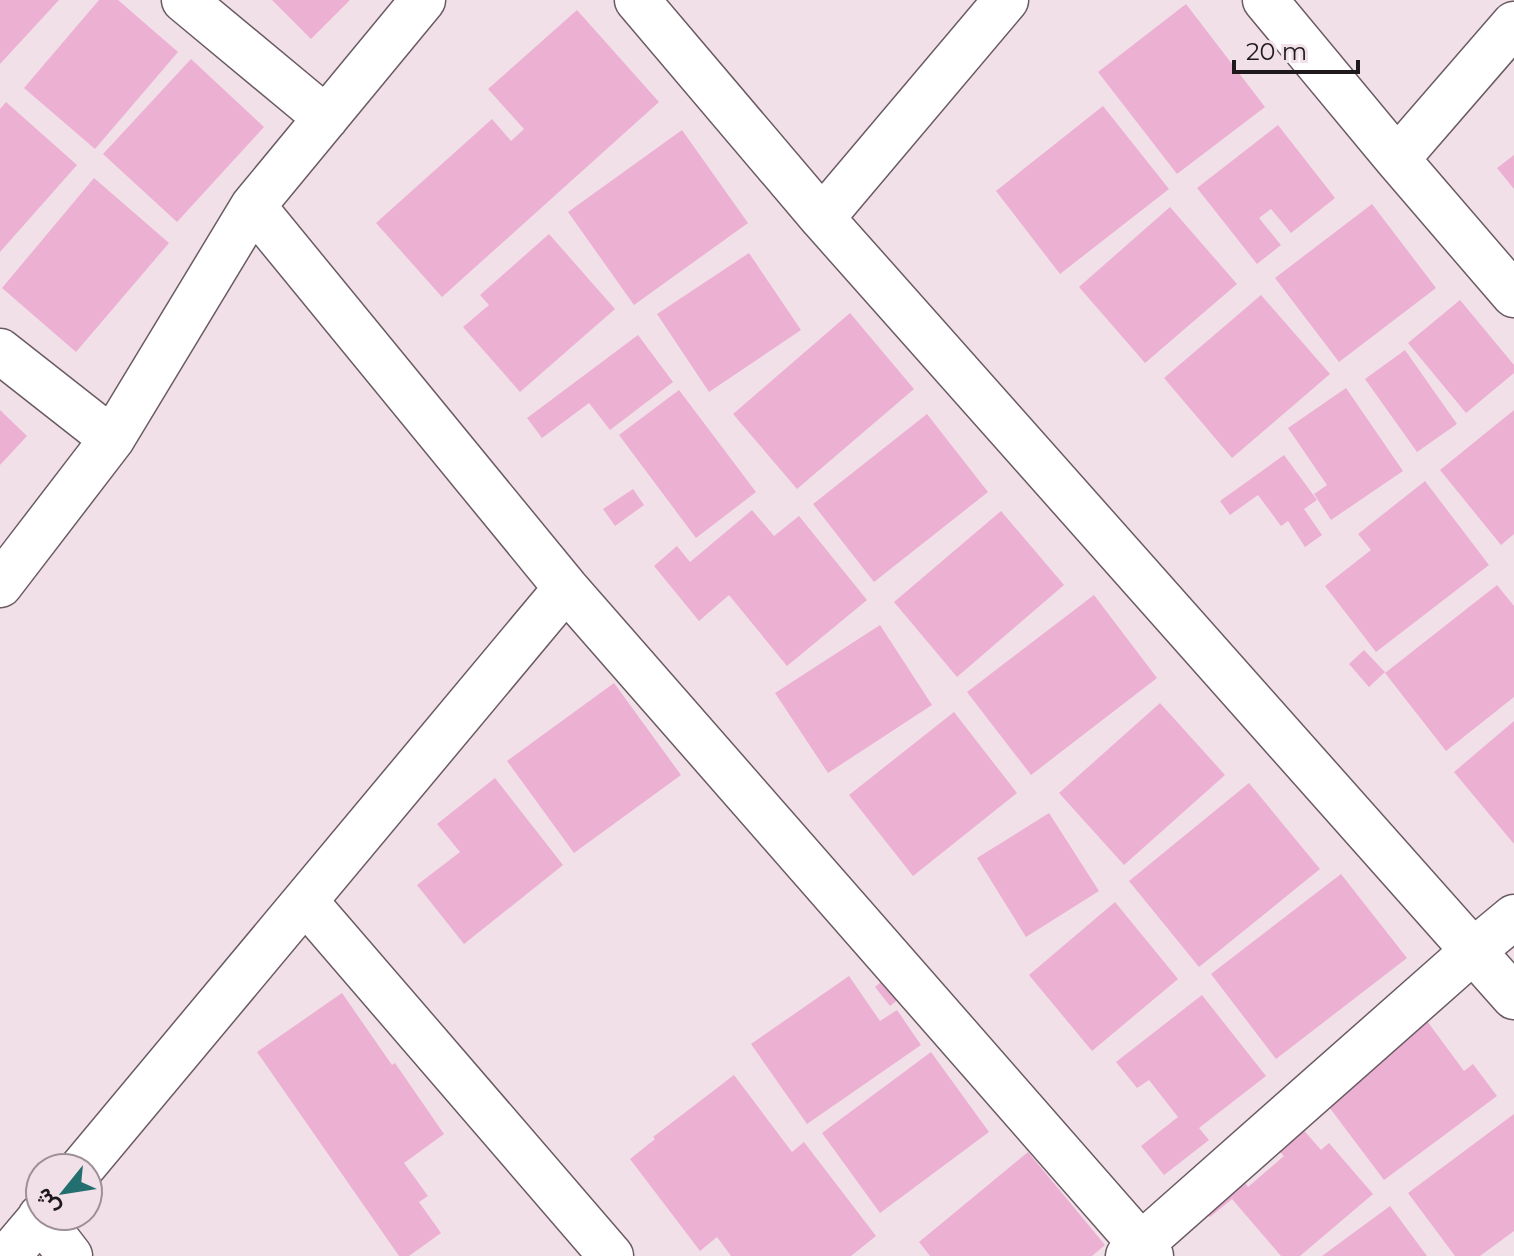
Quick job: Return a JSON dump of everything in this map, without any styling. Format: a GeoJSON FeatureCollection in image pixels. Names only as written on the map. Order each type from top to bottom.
{"type":"FeatureCollection","features":[{"type":"Feature","properties":{"kind":"street"},"geometry":{"type":"LineString","coordinates":[[184,0],[326,118]]}},
{"type":"Feature","properties":{"kind":"street"},"geometry":{"type":"LineString","coordinates":[[0,585],[112,439],[253,206],[423,0]]}},
{"type":"Feature","properties":{"kind":"street"},"geometry":{"type":"LineString","coordinates":[[637,0],[822,218],[1514,997]]}},
{"type":"Feature","properties":{"kind":"street"},"geometry":{"type":"LineString","coordinates":[[822,218],[1006,0]]}},
{"type":"Feature","properties":{"kind":"street"},"geometry":{"type":"LineString","coordinates":[[1265,0],[1514,295]]}},
{"type":"Feature","properties":{"kind":"street"},"geometry":{"type":"LineString","coordinates":[[1397,159],[1514,24]]}},
{"type":"Feature","properties":{"kind":"street"},"geometry":{"type":"LineString","coordinates":[[253,206],[566,588],[1140,1252],[1514,917]]}},
{"type":"Feature","properties":{"kind":"street"},"geometry":{"type":"LineString","coordinates":[[0,351],[112,439]]}},
{"type":"Feature","properties":{"kind":"street"},"geometry":{"type":"LineString","coordinates":[[95,1152],[566,588]]}},
{"type":"Feature","properties":{"kind":"street"},"geometry":{"type":"LineString","coordinates":[[305,901],[611,1256]]}},
{"type":"Feature","properties":{"kind":"street"},"geometry":{"type":"LineString","coordinates":[[8,1256],[28,1232]]}},
{"type":"Feature","properties":{"kind":"street"},"geometry":{"type":"LineString","coordinates":[[52,1232],[70,1256]]}},
{"type":"Feature","properties":{"kind":"building"},"geometry":{"type":"Polygon","coordinates":[[[0,0],[59,0],[0,64],[0,0]]]}},
{"type":"Feature","properties":{"kind":"building"},"geometry":{"type":"Polygon","coordinates":[[[99,0],[118,0],[178,52],[95,149],[24,88],[99,0]]]}},
{"type":"Feature","properties":{"kind":"building"},"geometry":{"type":"Polygon","coordinates":[[[272,0],[350,0],[311,39],[272,0]]]}},
{"type":"Feature","properties":{"kind":"building"},"geometry":{"type":"Polygon","coordinates":[[[1186,4],[1265,107],[1177,174],[1098,72],[1186,4]]]}},
{"type":"Feature","properties":{"kind":"building"},"geometry":{"type":"Polygon","coordinates":[[[577,10],[659,102],[442,297],[376,223],[492,119],[511,141],[524,129],[488,89],[577,10]]]}},
{"type":"Feature","properties":{"kind":"building"},"geometry":{"type":"Polygon","coordinates":[[[191,59],[264,127],[177,222],[103,154],[191,59]]]}},
{"type":"Feature","properties":{"kind":"building"},"geometry":{"type":"Polygon","coordinates":[[[6,102],[77,165],[0,252],[0,109],[6,102]]]}},
{"type":"Feature","properties":{"kind":"building"},"geometry":{"type":"Polygon","coordinates":[[[1103,106],[1169,189],[1060,274],[996,191],[1103,106]]]}},
{"type":"Feature","properties":{"kind":"building"},"geometry":{"type":"Polygon","coordinates":[[[1278,125],[1335,198],[1291,233],[1271,209],[1259,218],[1281,245],[1257,264],[1197,188],[1278,125]]]}},
{"type":"Feature","properties":{"kind":"building"},"geometry":{"type":"Polygon","coordinates":[[[682,130],[748,223],[634,305],[568,212],[682,130]]]}},
{"type":"Feature","properties":{"kind":"building"},"geometry":{"type":"Polygon","coordinates":[[[1514,155],[1514,189],[1497,168],[1514,155]]]}},
{"type":"Feature","properties":{"kind":"building"},"geometry":{"type":"Polygon","coordinates":[[[94,178],[169,243],[76,352],[2,288],[94,178]]]}},
{"type":"Feature","properties":{"kind":"building"},"geometry":{"type":"Polygon","coordinates":[[[1372,204],[1436,288],[1339,362],[1275,278],[1372,204]]]}},
{"type":"Feature","properties":{"kind":"building"},"geometry":{"type":"Polygon","coordinates":[[[1170,207],[1237,284],[1145,363],[1079,287],[1170,207]]]}},
{"type":"Feature","properties":{"kind":"building"},"geometry":{"type":"Polygon","coordinates":[[[549,234],[615,309],[520,392],[463,327],[489,305],[480,295],[549,234]]]}},
{"type":"Feature","properties":{"kind":"building"},"geometry":{"type":"Polygon","coordinates":[[[749,253],[801,330],[709,392],[657,314],[749,253]]]}},
{"type":"Feature","properties":{"kind":"building"},"geometry":{"type":"Polygon","coordinates":[[[1261,295],[1330,374],[1232,458],[1164,378],[1261,295]]]}},
{"type":"Feature","properties":{"kind":"building"},"geometry":{"type":"Polygon","coordinates":[[[1460,300],[1514,365],[1514,373],[1466,413],[1408,343],[1460,300]]]}},
{"type":"Feature","properties":{"kind":"building"},"geometry":{"type":"Polygon","coordinates":[[[850,313],[914,389],[797,489],[733,414],[850,313]]]}},
{"type":"Feature","properties":{"kind":"building"},"geometry":{"type":"Polygon","coordinates":[[[638,335],[673,382],[610,430],[589,403],[542,438],[527,418],[638,335]]]}},
{"type":"Feature","properties":{"kind":"building"},"geometry":{"type":"Polygon","coordinates":[[[1405,350],[1457,424],[1417,452],[1365,379],[1405,350]]]}},
{"type":"Feature","properties":{"kind":"building"},"geometry":{"type":"Polygon","coordinates":[[[1346,388],[1403,471],[1331,520],[1314,494],[1327,485],[1288,428],[1346,388]]]}},
{"type":"Feature","properties":{"kind":"building"},"geometry":{"type":"Polygon","coordinates":[[[679,390],[756,492],[696,538],[619,435],[679,390]]]}},
{"type":"Feature","properties":{"kind":"building"},"geometry":{"type":"Polygon","coordinates":[[[0,410],[27,436],[0,465],[0,410]]]}},
{"type":"Feature","properties":{"kind":"building"},"geometry":{"type":"Polygon","coordinates":[[[1514,410],[1514,534],[1501,545],[1440,470],[1514,410]]]}},
{"type":"Feature","properties":{"kind":"building"},"geometry":{"type":"Polygon","coordinates":[[[927,414],[988,492],[874,582],[813,504],[927,414]]]}},
{"type":"Feature","properties":{"kind":"building"},"geometry":{"type":"Polygon","coordinates":[[[1284,455],[1317,500],[1304,509],[1322,535],[1305,547],[1288,521],[1281,526],[1258,495],[1230,515],[1220,501],[1284,455]]]}},
{"type":"Feature","properties":{"kind":"building"},"geometry":{"type":"Polygon","coordinates":[[[1425,481],[1489,565],[1376,652],[1325,586],[1371,550],[1358,534],[1425,481]]]}},
{"type":"Feature","properties":{"kind":"building"},"geometry":{"type":"Polygon","coordinates":[[[633,489],[644,505],[615,526],[603,509],[633,489]]]}},
{"type":"Feature","properties":{"kind":"building"},"geometry":{"type":"Polygon","coordinates":[[[752,510],[774,536],[799,516],[867,600],[787,666],[729,595],[699,621],[654,566],[677,546],[690,562],[752,510]]]}},
{"type":"Feature","properties":{"kind":"building"},"geometry":{"type":"Polygon","coordinates":[[[1001,511],[1064,585],[957,677],[894,602],[1001,511]]]}},
{"type":"Feature","properties":{"kind":"building"},"geometry":{"type":"Polygon","coordinates":[[[1497,585],[1514,606],[1514,697],[1446,751],[1385,673],[1497,585]]]}},
{"type":"Feature","properties":{"kind":"building"},"geometry":{"type":"Polygon","coordinates":[[[1094,595],[1157,678],[1031,775],[967,692],[1094,595]]]}},
{"type":"Feature","properties":{"kind":"building"},"geometry":{"type":"Polygon","coordinates":[[[880,625],[932,705],[828,773],[775,693],[880,625]]]}},
{"type":"Feature","properties":{"kind":"building"},"geometry":{"type":"Polygon","coordinates":[[[1364,650],[1385,672],[1369,687],[1349,664],[1364,650]]]}},
{"type":"Feature","properties":{"kind":"building"},"geometry":{"type":"Polygon","coordinates":[[[614,683],[681,775],[574,853],[507,761],[614,683]]]}},
{"type":"Feature","properties":{"kind":"building"},"geometry":{"type":"Polygon","coordinates":[[[1160,703],[1225,775],[1124,865],[1059,793],[1160,703]]]}},
{"type":"Feature","properties":{"kind":"building"},"geometry":{"type":"Polygon","coordinates":[[[954,712],[1017,793],[913,876],[849,795],[954,712]]]}},
{"type":"Feature","properties":{"kind":"building"},"geometry":{"type":"Polygon","coordinates":[[[1514,721],[1514,844],[1454,772],[1514,721]]]}},
{"type":"Feature","properties":{"kind":"building"},"geometry":{"type":"Polygon","coordinates":[[[495,778],[563,865],[464,944],[417,885],[460,852],[437,824],[495,778]]]}},
{"type":"Feature","properties":{"kind":"building"},"geometry":{"type":"Polygon","coordinates":[[[1249,783],[1320,869],[1199,967],[1129,881],[1249,783]]]}},
{"type":"Feature","properties":{"kind":"building"},"geometry":{"type":"Polygon","coordinates":[[[1049,813],[1099,891],[1026,937],[977,858],[1049,813]]]}},
{"type":"Feature","properties":{"kind":"building"},"geometry":{"type":"Polygon","coordinates":[[[1341,874],[1407,958],[1276,1059],[1211,974],[1341,874]]]}},
{"type":"Feature","properties":{"kind":"building"},"geometry":{"type":"Polygon","coordinates":[[[1115,902],[1178,979],[1092,1051],[1029,975],[1115,902]]]}},
{"type":"Feature","properties":{"kind":"building"},"geometry":{"type":"Polygon","coordinates":[[[849,976],[880,1021],[897,1010],[921,1045],[807,1124],[751,1044],[849,976]]]}},
{"type":"Feature","properties":{"kind":"building"},"geometry":{"type":"Polygon","coordinates":[[[888,976],[904,995],[890,1006],[875,987],[888,976]]]}},
{"type":"Feature","properties":{"kind":"building"},"geometry":{"type":"Polygon","coordinates":[[[342,993],[444,1134],[404,1163],[428,1196],[419,1202],[441,1233],[409,1256],[399,1256],[257,1052],[342,993]]]}},
{"type":"Feature","properties":{"kind":"building"},"geometry":{"type":"Polygon","coordinates":[[[1202,995],[1266,1076],[1199,1128],[1209,1140],[1164,1175],[1141,1146],[1178,1117],[1149,1080],[1137,1088],[1116,1062],[1202,995]]]}},
{"type":"Feature","properties":{"kind":"building"},"geometry":{"type":"Polygon","coordinates":[[[1427,1021],[1464,1071],[1473,1064],[1497,1096],[1384,1180],[1323,1099],[1427,1021]]]}},
{"type":"Feature","properties":{"kind":"building"},"geometry":{"type":"Polygon","coordinates":[[[931,1052],[989,1132],[880,1213],[822,1133],[931,1052]]]}},
{"type":"Feature","properties":{"kind":"building"},"geometry":{"type":"Polygon","coordinates":[[[734,1075],[792,1152],[804,1142],[876,1236],[851,1256],[731,1256],[717,1237],[700,1251],[630,1159],[655,1139],[653,1137],[734,1075]]]}},
{"type":"Feature","properties":{"kind":"building"},"geometry":{"type":"Polygon","coordinates":[[[1514,1114],[1514,1231],[1480,1256],[1455,1256],[1408,1193],[1514,1114]]]}},
{"type":"Feature","properties":{"kind":"building"},"geometry":{"type":"Polygon","coordinates":[[[1301,1127],[1321,1150],[1329,1143],[1373,1194],[1300,1256],[1281,1256],[1232,1199],[1210,1217],[1206,1213],[1243,1180],[1248,1187],[1284,1156],[1276,1148],[1301,1127]]]}},
{"type":"Feature","properties":{"kind":"building"},"geometry":{"type":"Polygon","coordinates":[[[1028,1152],[1105,1245],[1092,1256],[930,1256],[919,1242],[1028,1152]]]}},
{"type":"Feature","properties":{"kind":"building"},"geometry":{"type":"Polygon","coordinates":[[[1390,1206],[1427,1256],[1322,1256],[1390,1206]]]}}]}
